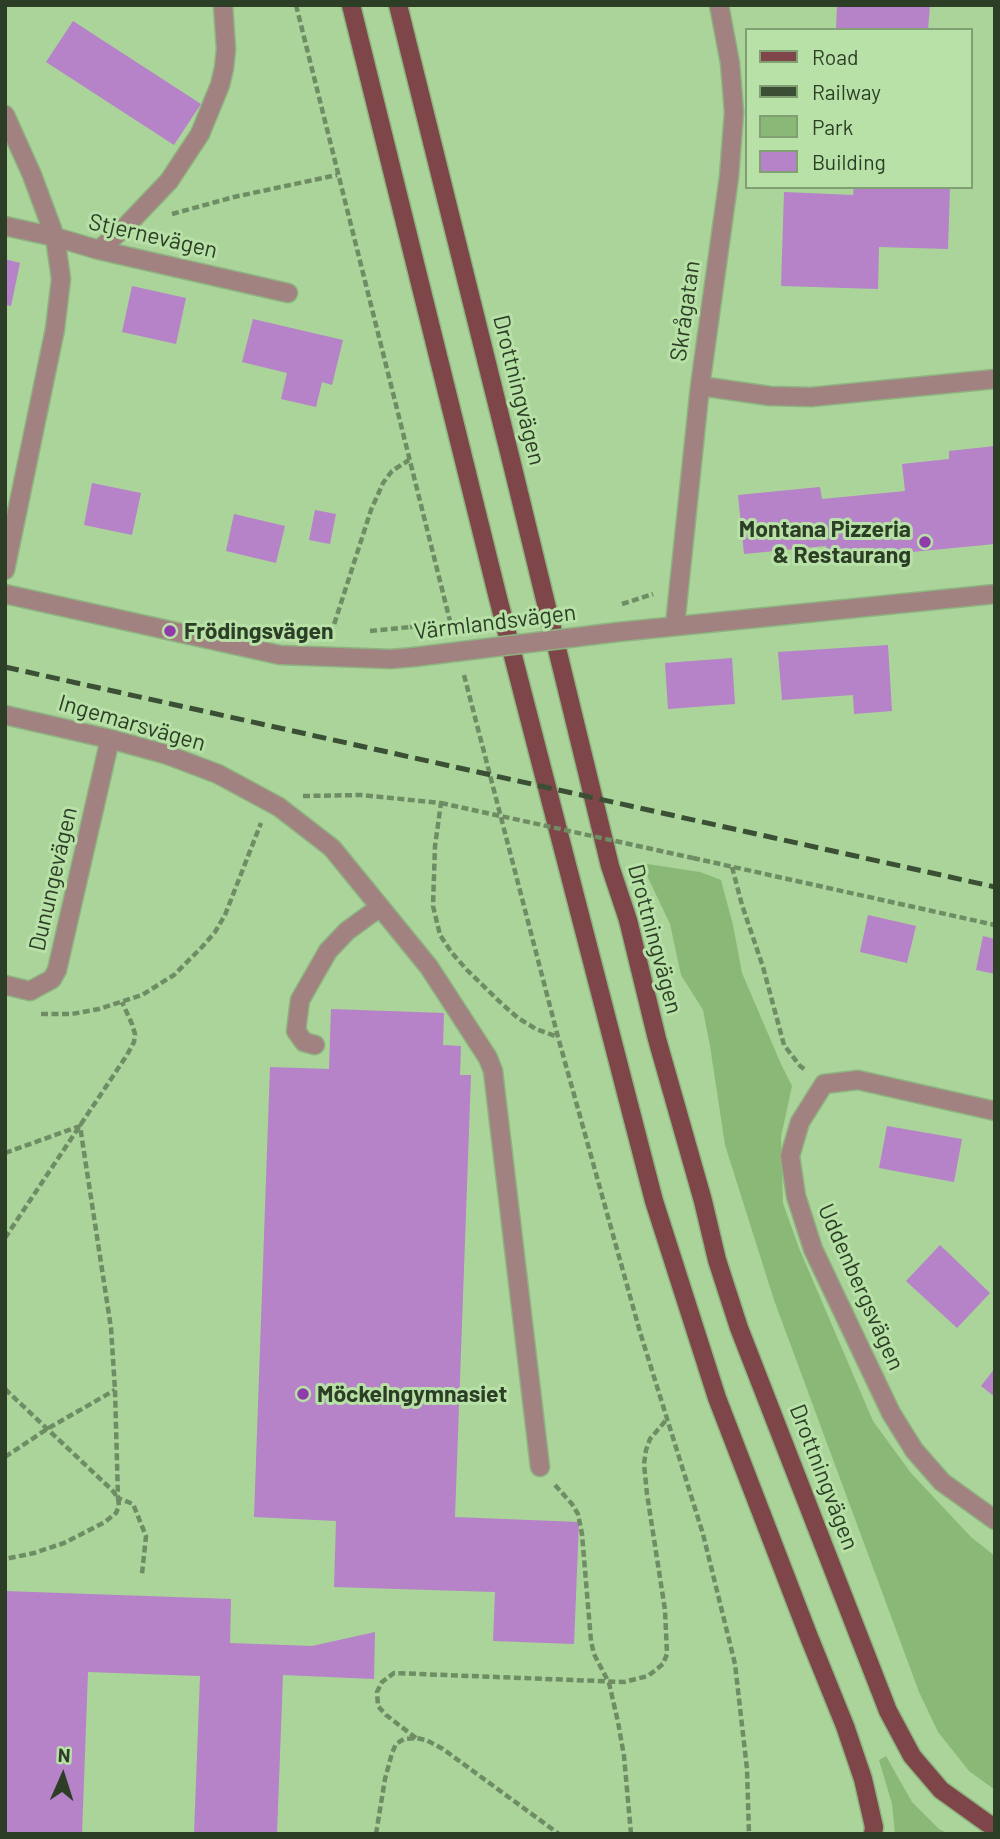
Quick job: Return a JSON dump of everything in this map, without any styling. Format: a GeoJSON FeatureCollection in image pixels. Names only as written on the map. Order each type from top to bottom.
{"type":"FeatureCollection","features":[{"type":"Feature","properties":{"kind":"main road"},"geometry":{"type":"LineString","coordinates":[[351,5],[498,598],[654,1201],[717,1398],[845,1726],[863,1779],[874,1827],[873,1834]]}},
{"type":"Feature","properties":{"kind":"main road","name":"Drottningvägen"},"geometry":{"type":"LineString","coordinates":[[398,5],[610,866],[628,920],[657,1039],[739,1328],[888,1711],[912,1756],[941,1790],[995,1826]]}},
{"type":"Feature","properties":{"kind":"street"},"geometry":{"type":"LineString","coordinates":[[99,250],[127,225],[169,180],[200,134],[224,68],[226,49],[223,5]]}},
{"type":"Feature","properties":{"kind":"street","name":"Skrågatan"},"geometry":{"type":"LineString","coordinates":[[675,625],[699,386],[729,177],[734,112],[730,63],[719,5]]}},
{"type":"Feature","properties":{"kind":"street"},"geometry":{"type":"LineString","coordinates":[[5,115],[32,175],[55,237],[61,279],[55,329],[5,570]]}},
{"type":"Feature","properties":{"kind":"street","name":"Stjernevägen"},"geometry":{"type":"LineString","coordinates":[[5,226],[289,293]]}},
{"type":"Feature","properties":{"kind":"street"},"geometry":{"type":"LineString","coordinates":[[699,386],[770,396],[811,397],[995,379]]}},
{"type":"Feature","properties":{"kind":"street","name":"Värmlandsvägen"},"geometry":{"type":"LineString","coordinates":[[5,594],[280,655],[391,659],[675,625],[995,594]]}},
{"type":"Feature","properties":{"kind":"street","name":"Ingemarsvägen"},"geometry":{"type":"LineString","coordinates":[[5,715],[166,754],[218,774],[279,807],[332,848],[429,967],[488,1058],[493,1071],[540,1467]]}},
{"type":"Feature","properties":{"kind":"street","name":"Dunungevägen"},"geometry":{"type":"LineString","coordinates":[[5,985],[30,991],[52,979],[57,970],[110,739]]}},
{"type":"Feature","properties":{"kind":"street"},"geometry":{"type":"LineString","coordinates":[[315,1045],[304,1042],[296,1031],[300,1000],[328,951],[347,931],[380,907]]}},
{"type":"Feature","properties":{"kind":"street"},"geometry":{"type":"LineString","coordinates":[[824,1084],[858,1080],[995,1111]]}},
{"type":"Feature","properties":{"kind":"street","name":"Uddenbergsvägen"},"geometry":{"type":"LineString","coordinates":[[824,1084],[800,1122],[790,1156],[796,1196],[813,1249],[891,1413],[914,1450],[942,1482],[995,1520]]}},
{"type":"Feature","properties":{"kind":"path"},"geometry":{"type":"LineString","coordinates":[[296,5],[455,639]]}},
{"type":"Feature","properties":{"kind":"path"},"geometry":{"type":"LineString","coordinates":[[167,215],[234,197],[337,175]]}},
{"type":"Feature","properties":{"kind":"path"},"geometry":{"type":"LineString","coordinates":[[331,635],[383,483],[392,471],[409,460]]}},
{"type":"Feature","properties":{"kind":"path"},"geometry":{"type":"LineString","coordinates":[[614,606],[647,595],[679,591]]}},
{"type":"Feature","properties":{"kind":"path"},"geometry":{"type":"LineString","coordinates":[[411,627],[546,613]]}},
{"type":"Feature","properties":{"kind":"path"},"geometry":{"type":"LineString","coordinates":[[461,665],[558,1037],[640,1332],[703,1534],[735,1664],[747,1769],[749,1834]]}},
{"type":"Feature","properties":{"kind":"path"},"geometry":{"type":"LineString","coordinates":[[31,1013],[72,1014],[99,1009],[142,995],[174,975],[209,940],[225,915],[261,822],[267,815],[296,797],[307,795],[361,795],[441,803],[995,925]]}},
{"type":"Feature","properties":{"kind":"path"},"geometry":{"type":"LineString","coordinates":[[441,803],[435,846],[433,893],[433,906],[440,935],[467,970],[518,1018],[536,1029],[558,1037]]}},
{"type":"Feature","properties":{"kind":"path"},"geometry":{"type":"LineString","coordinates":[[732,867],[763,967],[783,1045],[800,1066],[824,1084]]}},
{"type":"Feature","properties":{"kind":"path"},"geometry":{"type":"LineString","coordinates":[[5,1238],[134,1042],[132,1024],[122,1002]]}},
{"type":"Feature","properties":{"kind":"path"},"geometry":{"type":"LineString","coordinates":[[5,1153],[79,1126]]}},
{"type":"Feature","properties":{"kind":"path"},"geometry":{"type":"LineString","coordinates":[[5,1559],[64,1543],[105,1522],[116,1513],[119,1506],[111,1328],[79,1126]]}},
{"type":"Feature","properties":{"kind":"path"},"geometry":{"type":"LineString","coordinates":[[5,1389],[118,1498],[132,1504],[146,1536],[142,1574]]}},
{"type":"Feature","properties":{"kind":"path"},"geometry":{"type":"LineString","coordinates":[[5,1457],[115,1390]]}},
{"type":"Feature","properties":{"kind":"path"},"geometry":{"type":"LineString","coordinates":[[416,1738],[378,1706],[377,1692],[382,1682],[394,1673],[624,1682],[648,1676],[663,1664],[667,1654],[665,1610],[644,1464],[650,1439],[667,1419]]}},
{"type":"Feature","properties":{"kind":"path"},"geometry":{"type":"LineString","coordinates":[[540,1467],[578,1514],[591,1640],[594,1654],[609,1682],[618,1722],[631,1834]]}},
{"type":"Feature","properties":{"kind":"path"},"geometry":{"type":"LineString","coordinates":[[376,1834],[392,1753],[396,1744],[404,1739],[416,1738],[443,1749],[559,1834]]}},
{"type":"Feature","properties":{"kind":"green space"},"geometry":{"type":"Polygon","coordinates":[[[641,863],[700,872],[721,880],[742,973],[792,1086],[781,1137],[783,1203],[799,1248],[873,1421],[911,1473],[971,1537],[995,1556],[995,1790],[969,1771],[938,1732],[919,1692],[774,1300],[725,1145],[703,1010],[681,975],[670,924],[641,863]]]}},
{"type":"Feature","properties":{"kind":"green space"},"geometry":{"type":"Polygon","coordinates":[[[886,1756],[912,1802],[939,1829],[949,1834],[895,1834],[892,1804],[879,1760],[886,1756]]]}},
{"type":"Feature","properties":{"kind":"building"},"geometry":{"type":"Polygon","coordinates":[[[837,5],[930,5],[928,28],[836,28],[837,5]]]}},
{"type":"Feature","properties":{"kind":"building"},"geometry":{"type":"Polygon","coordinates":[[[73,21],[201,104],[174,145],[46,62],[73,21]]]}},
{"type":"Feature","properties":{"kind":"building"},"geometry":{"type":"Polygon","coordinates":[[[854,189],[950,189],[948,249],[879,247],[878,289],[781,286],[784,192],[853,195],[854,189]]]}},
{"type":"Feature","properties":{"kind":"building"},"geometry":{"type":"Polygon","coordinates":[[[5,259],[20,263],[11,306],[5,305],[5,259]]]}},
{"type":"Feature","properties":{"kind":"building"},"geometry":{"type":"Polygon","coordinates":[[[132,286],[186,298],[176,344],[122,332],[132,286]]]}},
{"type":"Feature","properties":{"kind":"building"},"geometry":{"type":"Polygon","coordinates":[[[253,319],[343,340],[332,385],[322,382],[316,407],[281,399],[287,373],[242,362],[253,319]]]}},
{"type":"Feature","properties":{"kind":"building"},"geometry":{"type":"Polygon","coordinates":[[[995,446],[995,544],[828,560],[826,546],[744,554],[738,495],[820,487],[822,499],[905,491],[902,464],[949,459],[949,451],[995,446]]]}},
{"type":"Feature","properties":{"kind":"building"},"geometry":{"type":"Polygon","coordinates":[[[92,483],[141,493],[132,535],[84,525],[92,483]]]}},
{"type":"Feature","properties":{"kind":"building"},"geometry":{"type":"Polygon","coordinates":[[[315,510],[336,514],[330,544],[309,540],[315,510]]]}},
{"type":"Feature","properties":{"kind":"building"},"geometry":{"type":"Polygon","coordinates":[[[234,514],[285,526],[276,563],[226,551],[234,514]]]}},
{"type":"Feature","properties":{"kind":"building"},"geometry":{"type":"Polygon","coordinates":[[[888,645],[892,711],[854,714],[853,695],[782,700],[778,652],[888,645]]]}},
{"type":"Feature","properties":{"kind":"building"},"geometry":{"type":"Polygon","coordinates":[[[732,658],[735,704],[668,709],[665,663],[732,658]]]}},
{"type":"Feature","properties":{"kind":"building"},"geometry":{"type":"Polygon","coordinates":[[[868,915],[916,926],[907,963],[860,952],[868,915]]]}},
{"type":"Feature","properties":{"kind":"building"},"geometry":{"type":"Polygon","coordinates":[[[983,936],[995,939],[995,974],[976,970],[983,936]]]}},
{"type":"Feature","properties":{"kind":"building"},"geometry":{"type":"Polygon","coordinates":[[[331,1009],[444,1013],[443,1045],[461,1046],[460,1075],[471,1075],[455,1517],[579,1522],[574,1644],[493,1641],[495,1592],[334,1587],[336,1521],[254,1517],[270,1067],[329,1069],[331,1009]]]}},
{"type":"Feature","properties":{"kind":"building"},"geometry":{"type":"Polygon","coordinates":[[[887,1126],[962,1139],[954,1182],[879,1168],[887,1126]]]}},
{"type":"Feature","properties":{"kind":"building"},"geometry":{"type":"Polygon","coordinates":[[[940,1245],[990,1293],[957,1328],[906,1281],[940,1245]]]}},
{"type":"Feature","properties":{"kind":"building"},"geometry":{"type":"Polygon","coordinates":[[[995,1368],[995,1397],[981,1386],[995,1368]]]}},
{"type":"Feature","properties":{"kind":"building"},"geometry":{"type":"Polygon","coordinates":[[[5,1591],[231,1599],[230,1643],[312,1646],[375,1632],[374,1679],[283,1675],[277,1834],[194,1834],[200,1676],[88,1672],[82,1834],[5,1834],[5,1591]]]}},
{"type":"Feature","properties":{"kind":"railway"},"geometry":{"type":"LineString","coordinates":[[5,667],[995,887]]}},
{"type":"Feature","properties":{"kind":"place","name":"Montana Pizzeria & Restaurang"},"geometry":{"type":"Point","coordinates":[925,542]}},
{"type":"Feature","properties":{"kind":"place","name":"Frödingsvägen"},"geometry":{"type":"Point","coordinates":[170,631]}},
{"type":"Feature","properties":{"kind":"place","name":"Möckelngymnasiet"},"geometry":{"type":"Point","coordinates":[303,1394]}}]}
